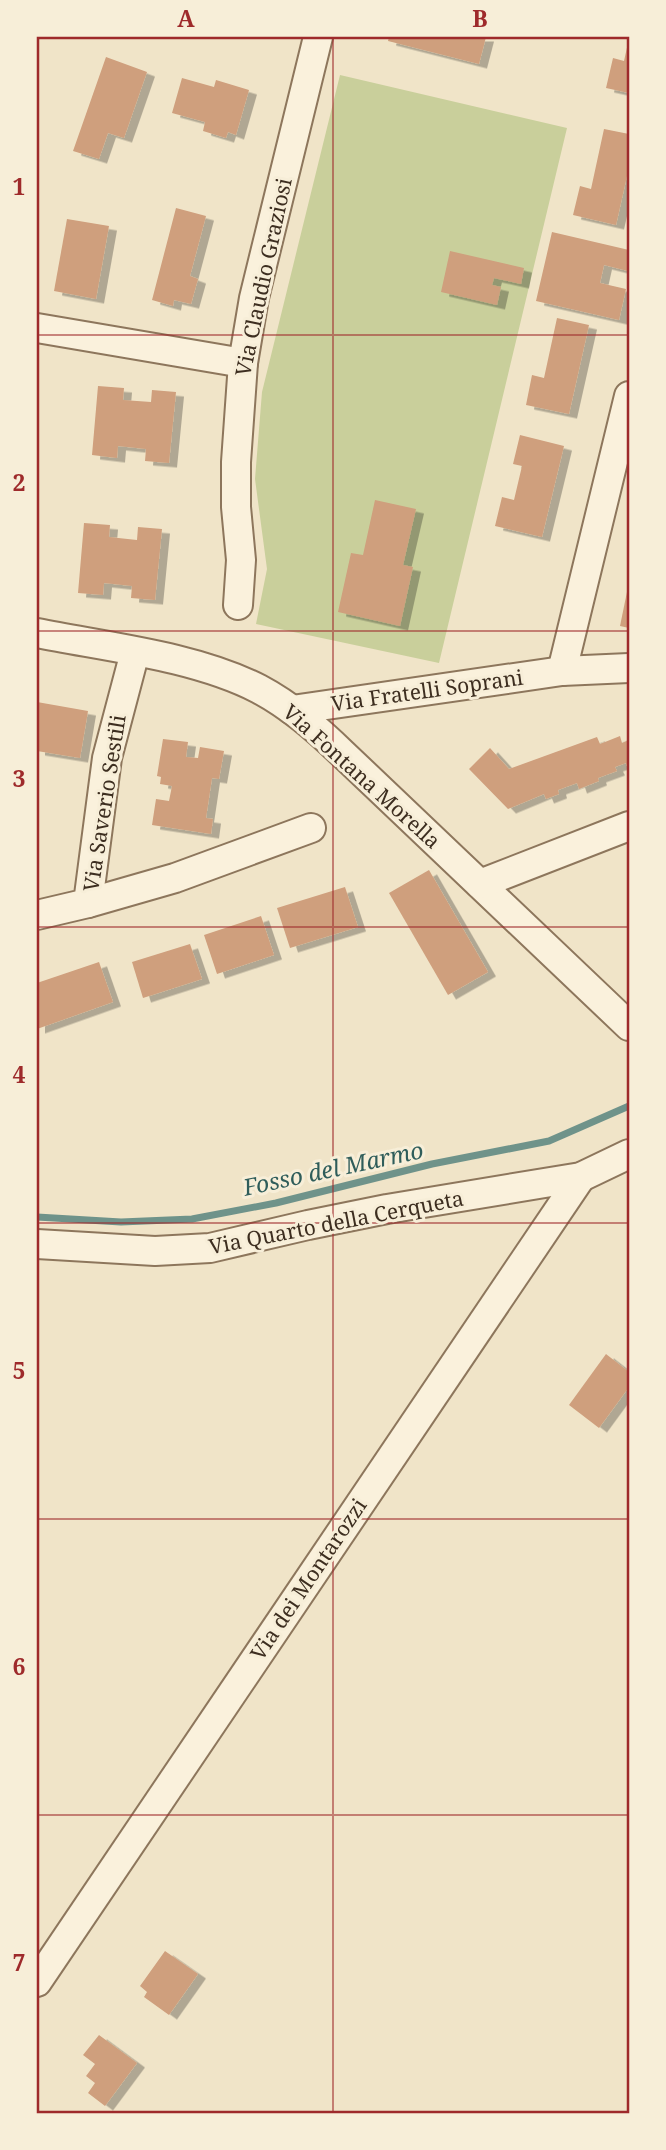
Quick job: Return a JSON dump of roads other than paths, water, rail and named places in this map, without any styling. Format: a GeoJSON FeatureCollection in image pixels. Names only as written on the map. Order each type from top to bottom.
{"type":"FeatureCollection","features":[{"type":"Feature","properties":{"kind":"street","name":"Via Claudio Graziosi"},"geometry":{"type":"LineString","coordinates":[[238,605],[241,560],[236,507],[236,462],[243,363],[254,298],[318,37]]}},
{"type":"Feature","properties":{"kind":"street"},"geometry":{"type":"LineString","coordinates":[[37,328],[243,363]]}},
{"type":"Feature","properties":{"kind":"street"},"geometry":{"type":"LineString","coordinates":[[562,671],[629,396]]}},
{"type":"Feature","properties":{"kind":"street","name":"Via Fontana Morella"},"geometry":{"type":"LineString","coordinates":[[37,633],[135,652],[228,675],[261,690],[292,710],[343,754],[629,1026]]}},
{"type":"Feature","properties":{"kind":"street","name":"Via Saverio Sestili"},"geometry":{"type":"LineString","coordinates":[[37,915],[88,903],[107,758],[135,652]]}},
{"type":"Feature","properties":{"kind":"street","name":"Via Fratelli Soprani"},"geometry":{"type":"LineString","coordinates":[[292,710],[562,671],[629,668]]}},
{"type":"Feature","properties":{"kind":"street"},"geometry":{"type":"LineString","coordinates":[[480,884],[629,826]]}},
{"type":"Feature","properties":{"kind":"street"},"geometry":{"type":"LineString","coordinates":[[88,903],[175,878],[311,828]]}},
{"type":"Feature","properties":{"kind":"street","name":"Via Quarto della Cerqueta"},"geometry":{"type":"LineString","coordinates":[[37,1244],[155,1251],[210,1248],[387,1209],[581,1177],[629,1154]]}},
{"type":"Feature","properties":{"kind":"street","name":"Via dei Montarozzi"},"geometry":{"type":"LineString","coordinates":[[37,1982],[581,1177]]}},
{"type":"Feature","properties":{"kind":"waterway","name":"Fosso del Marmo"},"geometry":{"type":"LineString","coordinates":[[37,1217],[121,1222],[192,1219],[276,1203],[432,1164],[549,1141],[629,1106]]}}]}
